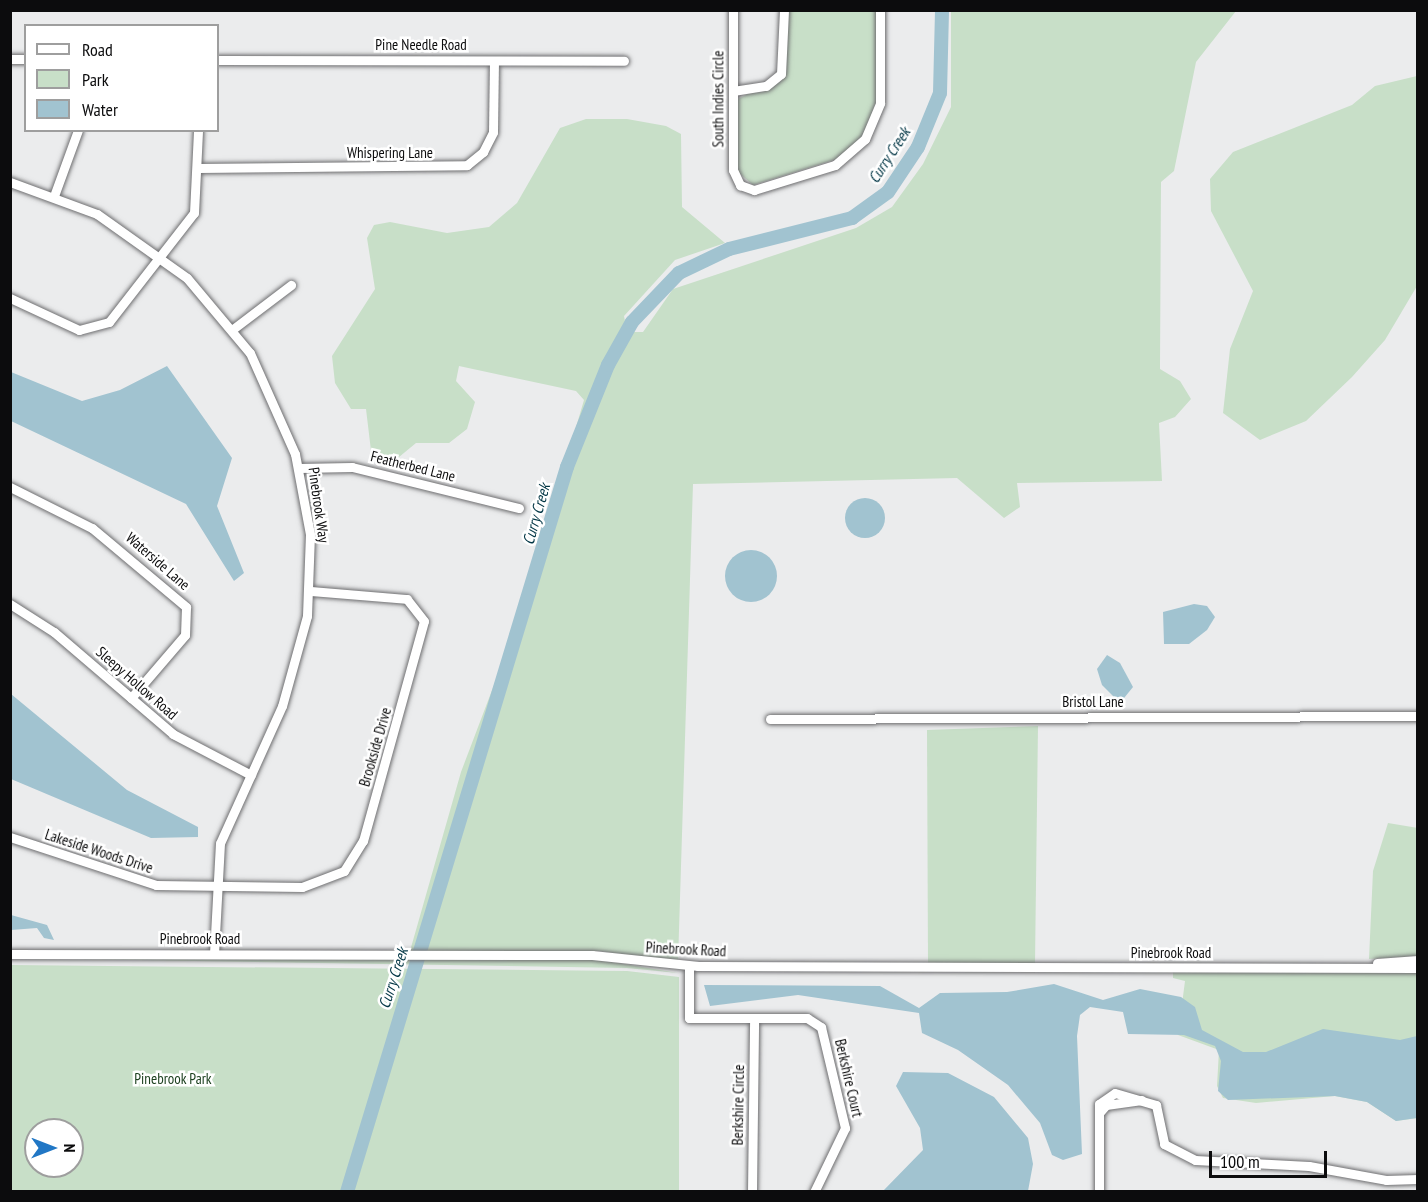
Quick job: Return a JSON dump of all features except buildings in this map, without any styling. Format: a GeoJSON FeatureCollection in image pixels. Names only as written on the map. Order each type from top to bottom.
{"type":"FeatureCollection","features":[{"type":"Feature","properties":{"kind":"street","name":"South Indies Circle"},"geometry":{"type":"LineString","coordinates":[[733,10],[733,170],[740,185],[759,189],[835,165],[866,139],[880,103],[880,10]]}},
{"type":"Feature","properties":{"kind":"street"},"geometry":{"type":"LineString","coordinates":[[733,91],[766,86],[781,74],[784,10]]}},
{"type":"Feature","properties":{"kind":"street","name":"Pine Needle Road"},"geometry":{"type":"LineString","coordinates":[[219,60],[624,61]]}},
{"type":"Feature","properties":{"kind":"street","name":"Whispering Lane"},"geometry":{"type":"LineString","coordinates":[[198,168],[467,165],[480,156],[492,136],[494,61]]}},
{"type":"Feature","properties":{"kind":"street"},"geometry":{"type":"LineString","coordinates":[[54,196],[77,132]]}},
{"type":"Feature","properties":{"kind":"street"},"geometry":{"type":"LineString","coordinates":[[10,298],[74,329],[94,330],[113,318],[196,209],[198,132]]}},
{"type":"Feature","properties":{"kind":"street","name":"Pinebrook Way"},"geometry":{"type":"LineString","coordinates":[[10,182],[54,196],[110,221],[162,256],[233,329],[269,387],[299,468],[310,534],[309,591],[292,681],[220,843],[215,887],[214,954]]}},
{"type":"Feature","properties":{"kind":"street"},"geometry":{"type":"LineString","coordinates":[[233,329],[291,285]]}},
{"type":"Feature","properties":{"kind":"street","name":"Featherbed Lane"},"geometry":{"type":"LineString","coordinates":[[299,468],[352,467],[519,508]]}},
{"type":"Feature","properties":{"kind":"street","name":"Waterside Lane"},"geometry":{"type":"LineString","coordinates":[[10,488],[92,528],[186,607],[184,635],[131,698]]}},
{"type":"Feature","properties":{"kind":"street","name":"Brookside Drive"},"geometry":{"type":"LineString","coordinates":[[215,887],[321,884],[344,871],[363,841],[424,621],[407,599],[309,591]]}},
{"type":"Feature","properties":{"kind":"street","name":"Sleepy Hollow Road"},"geometry":{"type":"LineString","coordinates":[[10,604],[54,632],[182,741],[251,775]]}},
{"type":"Feature","properties":{"kind":"street","name":"Bristol Lane"},"geometry":{"type":"LineString","coordinates":[[770,719],[1418,717]]}},
{"type":"Feature","properties":{"kind":"street","name":"Lakeside Woods Drive"},"geometry":{"type":"LineString","coordinates":[[10,837],[148,884],[215,887]]}},
{"type":"Feature","properties":{"kind":"street","name":"Pinebrook Road"},"geometry":{"type":"LineString","coordinates":[[10,954],[600,956],[689,966],[1418,968]]}},
{"type":"Feature","properties":{"kind":"street","name":"Pinebrook Road"},"geometry":{"type":"LineString","coordinates":[[1324,968],[1418,960]]}},
{"type":"Feature","properties":{"kind":"street","name":"Berkshire Court"},"geometry":{"type":"LineString","coordinates":[[689,966],[689,1018],[810,1018],[822,1030],[845,1128],[814,1191]]}},
{"type":"Feature","properties":{"kind":"street","name":"Berkshire Circle"},"geometry":{"type":"LineString","coordinates":[[752,1191],[754,1018]]}},
{"type":"Feature","properties":{"kind":"street"},"geometry":{"type":"LineString","coordinates":[[1099,1191],[1099,1113],[1108,1094],[1144,1099],[1160,1110],[1166,1146],[1195,1160],[1309,1166],[1386,1180],[1418,1179]]}},
{"type":"Feature","properties":{"kind":"green space"},"geometry":{"type":"Polygon","coordinates":[[[788,11],[877,11],[877,98],[865,134],[840,158],[753,185],[738,172],[738,99],[783,76],[788,11]]]}},
{"type":"Feature","properties":{"kind":"green space"},"geometry":{"type":"Polygon","coordinates":[[[951,11],[1236,11],[1196,62],[1174,171],[1161,182],[1160,369],[1180,381],[1191,399],[1175,417],[1159,423],[1162,481],[1017,483],[1020,507],[1004,518],[957,478],[693,484],[678,962],[600,951],[410,951],[461,772],[522,611],[584,400],[576,391],[459,366],[456,381],[475,402],[467,429],[449,443],[416,443],[393,462],[372,459],[366,409],[351,409],[335,383],[332,356],[375,289],[367,238],[374,225],[390,222],[447,233],[489,227],[517,203],[560,128],[586,119],[627,119],[666,126],[681,134],[682,207],[725,243],[675,260],[624,316],[627,332],[643,332],[673,289],[856,228],[892,207],[923,164],[951,107],[951,11]]]}},
{"type":"Feature","properties":{"kind":"green space"},"geometry":{"type":"Polygon","coordinates":[[[1417,76],[1417,286],[1385,340],[1352,377],[1306,421],[1260,440],[1223,413],[1230,349],[1253,291],[1211,211],[1210,179],[1233,152],[1352,105],[1375,86],[1417,76]]]}},
{"type":"Feature","properties":{"kind":"green space"},"geometry":{"type":"Polygon","coordinates":[[[1038,726],[1035,963],[928,963],[927,730],[1038,726]]]}},
{"type":"Feature","properties":{"kind":"green space"},"geometry":{"type":"Polygon","coordinates":[[[1388,823],[1418,828],[1417,956],[1369,959],[1373,871],[1388,823]]]}},
{"type":"Feature","properties":{"kind":"green space"},"geometry":{"type":"Polygon","coordinates":[[[11,958],[600,960],[678,973],[627,968],[11,958]]]}},
{"type":"Feature","properties":{"kind":"green space","name":"Pinebrook Park"},"geometry":{"type":"Polygon","coordinates":[[[11,965],[627,971],[679,977],[679,1191],[11,1191],[11,965]]]}},
{"type":"Feature","properties":{"kind":"green space"},"geometry":{"type":"Polygon","coordinates":[[[1173,972],[1417,972],[1417,1118],[1396,1121],[1367,1102],[1335,1096],[1256,1103],[1223,1098],[1217,1086],[1219,1050],[1178,1035],[1185,981],[1173,978],[1173,972]]]}},
{"type":"Feature","properties":{"kind":"water"},"geometry":{"type":"Polygon","coordinates":[[[167,366],[232,458],[217,506],[244,573],[234,581],[186,504],[11,421],[11,372],[82,401],[120,390],[167,366]]]}},
{"type":"Feature","properties":{"kind":"water"},"geometry":{"type":"Polygon","coordinates":[[[865,498],[873,499],[879,504],[884,510],[884,526],[879,532],[873,537],[865,538],[857,537],[851,532],[846,526],[845,518],[846,510],[851,504],[857,499],[865,498]]]}},
{"type":"Feature","properties":{"kind":"water"},"geometry":{"type":"Polygon","coordinates":[[[746,550],[756,550],[765,554],[773,562],[777,576],[773,590],[765,598],[756,602],[746,602],[737,598],[729,590],[725,581],[725,571],[729,562],[737,554],[746,550]]]}},
{"type":"Feature","properties":{"kind":"water"},"geometry":{"type":"Polygon","coordinates":[[[1194,604],[1207,606],[1215,617],[1207,630],[1189,644],[1164,644],[1163,612],[1194,604]]]}},
{"type":"Feature","properties":{"kind":"water"},"geometry":{"type":"Polygon","coordinates":[[[1107,655],[1120,663],[1133,687],[1120,703],[1102,685],[1097,669],[1107,655]]]}},
{"type":"Feature","properties":{"kind":"water"},"geometry":{"type":"Polygon","coordinates":[[[11,694],[127,790],[198,827],[198,837],[151,838],[11,779],[11,694]]]}},
{"type":"Feature","properties":{"kind":"water"},"geometry":{"type":"Polygon","coordinates":[[[11,915],[47,925],[54,940],[44,938],[37,928],[11,930],[11,915]]]}},
{"type":"Feature","properties":{"kind":"water"},"geometry":{"type":"Polygon","coordinates":[[[1054,984],[1103,1000],[1140,989],[1181,997],[1195,1007],[1202,1030],[1243,1052],[1266,1052],[1323,1029],[1400,1040],[1417,1036],[1417,1118],[1396,1121],[1367,1102],[1335,1096],[1228,1100],[1218,1091],[1221,1061],[1215,1046],[1184,1035],[1128,1034],[1123,1012],[1090,1007],[1080,1015],[1077,1036],[1082,1154],[1063,1160],[1052,1155],[1040,1123],[1008,1085],[958,1050],[922,1033],[919,1013],[798,995],[710,1006],[704,985],[880,986],[919,1008],[940,993],[1007,992],[1054,984]]]}},
{"type":"Feature","properties":{"kind":"water"},"geometry":{"type":"Polygon","coordinates":[[[903,1072],[948,1073],[994,1097],[1028,1138],[1033,1164],[1028,1191],[883,1191],[923,1150],[920,1128],[896,1086],[903,1072]]]}},
{"type":"Feature","properties":{"kind":"waterway","name":"Curry Creek"},"geometry":{"type":"LineString","coordinates":[[347,1192],[567,467],[608,365],[632,322],[679,273],[729,249],[852,218],[888,192],[918,147],[940,93],[942,10]]}}]}
